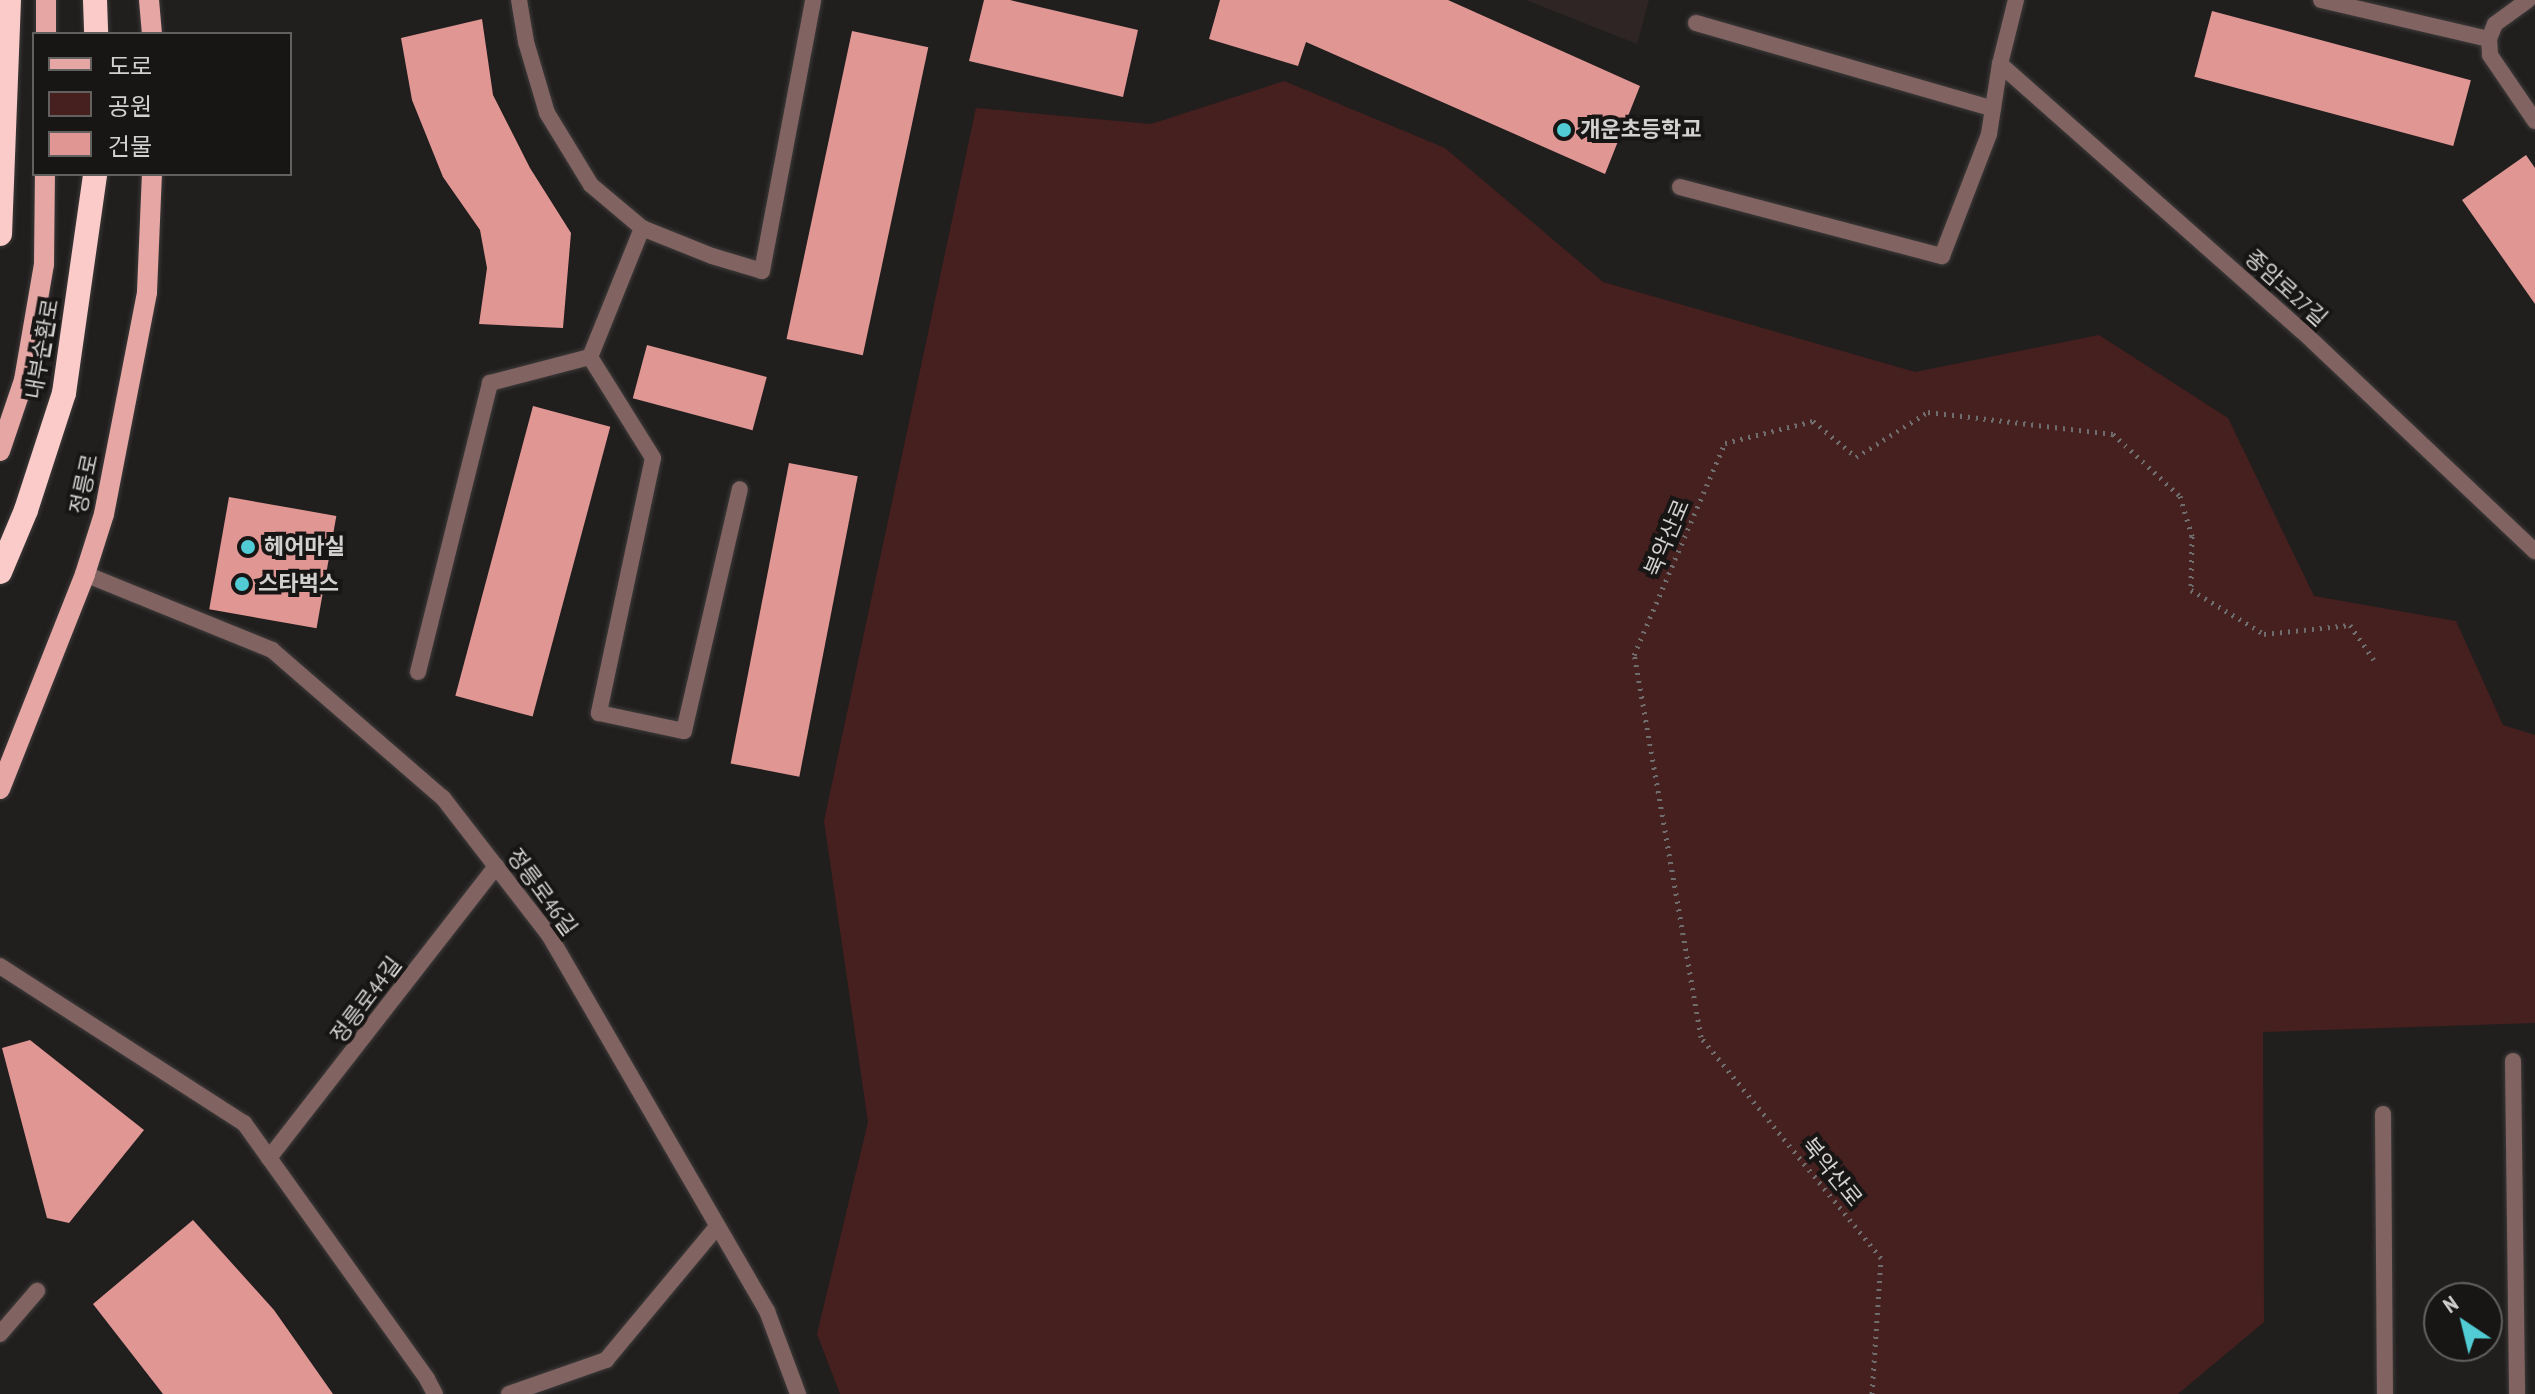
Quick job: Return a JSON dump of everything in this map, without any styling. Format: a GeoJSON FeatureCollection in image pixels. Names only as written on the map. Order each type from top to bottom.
{"type":"FeatureCollection","features":[{"type":"Feature","properties":{"kind":"highway"},"geometry":{"type":"LineString","coordinates":[[0,234],[9,0]]}},
{"type":"Feature","properties":{"kind":"highway"},"geometry":{"type":"LineString","coordinates":[[95,0],[96,32]]}},
{"type":"Feature","properties":{"kind":"highway","name":"내부순환로"},"geometry":{"type":"LineString","coordinates":[[0,572],[26,510],[64,393],[95,176]]}},
{"type":"Feature","properties":{"kind":"main road"},"geometry":{"type":"LineString","coordinates":[[46,0],[46,32]]}},
{"type":"Feature","properties":{"kind":"main road"},"geometry":{"type":"LineString","coordinates":[[149,0],[152,32]]}},
{"type":"Feature","properties":{"kind":"main road"},"geometry":{"type":"LineString","coordinates":[[0,451],[24,380],[44,264],[45,176]]}},
{"type":"Feature","properties":{"kind":"main road","name":"정릉로"},"geometry":{"type":"LineString","coordinates":[[0,789],[85,574],[104,514],[147,292],[152,176]]}},
{"type":"Feature","properties":{"kind":"street"},"geometry":{"type":"LineString","coordinates":[[519,0],[526,42],[547,113],[591,185],[642,228],[712,256],[762,271],[813,0]]}},
{"type":"Feature","properties":{"kind":"street"},"geometry":{"type":"LineString","coordinates":[[1680,187],[1942,256],[1989,134],[2000,64],[2016,0]]}},
{"type":"Feature","properties":{"kind":"street"},"geometry":{"type":"LineString","coordinates":[[2321,0],[2489,39]]}},
{"type":"Feature","properties":{"kind":"street"},"geometry":{"type":"LineString","coordinates":[[2528,0],[2495,24],[2489,39],[2490,55],[2535,121]]}},
{"type":"Feature","properties":{"kind":"street"},"geometry":{"type":"LineString","coordinates":[[1696,23],[1993,109]]}},
{"type":"Feature","properties":{"kind":"street","name":"종암로27길"},"geometry":{"type":"LineString","coordinates":[[2000,64],[2301,330],[2535,551]]}},
{"type":"Feature","properties":{"kind":"street"},"geometry":{"type":"LineString","coordinates":[[590,357],[642,228]]}},
{"type":"Feature","properties":{"kind":"street"},"geometry":{"type":"LineString","coordinates":[[590,357],[653,458],[599,713],[684,731],[740,489]]}},
{"type":"Feature","properties":{"kind":"street"},"geometry":{"type":"LineString","coordinates":[[418,672],[490,383],[590,357]]}},
{"type":"Feature","properties":{"kind":"street","name":"정릉로46길"},"geometry":{"type":"LineString","coordinates":[[85,574],[272,650],[443,798],[549,935],[767,1311],[798,1394]]}},
{"type":"Feature","properties":{"kind":"street","name":"정릉로44길"},"geometry":{"type":"LineString","coordinates":[[269,1158],[496,866]]}},
{"type":"Feature","properties":{"kind":"street"},"geometry":{"type":"LineString","coordinates":[[0,966],[244,1123],[435,1394]]}},
{"type":"Feature","properties":{"kind":"street"},"geometry":{"type":"LineString","coordinates":[[2513,1061],[2517,1394]]}},
{"type":"Feature","properties":{"kind":"street"},"geometry":{"type":"LineString","coordinates":[[2383,1114],[2385,1394]]}},
{"type":"Feature","properties":{"kind":"street"},"geometry":{"type":"LineString","coordinates":[[509,1394],[606,1360],[717,1227]]}},
{"type":"Feature","properties":{"kind":"street"},"geometry":{"type":"LineString","coordinates":[[0,1334],[37,1291]]}},
{"type":"Feature","properties":{"kind":"path","name":"북악산로"},"geometry":{"type":"LineString","coordinates":[[1872,1394],[1881,1258],[1701,1037],[1634,655],[1725,443],[1813,421],[1856,457],[1928,412],[2113,434],[2180,496],[2192,536],[2191,590],[2264,634],[2350,625],[2374,660]]}},
{"type":"Feature","properties":{"kind":"shaded area"},"geometry":{"type":"Polygon","coordinates":[[[1526,0],[1649,0],[1637,44],[1526,0]]]}},
{"type":"Feature","properties":{"kind":"green space"},"geometry":{"type":"Polygon","coordinates":[[[1284,81],[1445,148],[1603,282],[1915,372],[2099,335],[2228,418],[2314,596],[2456,621],[2503,725],[2535,735],[2535,1023],[2263,1032],[2264,1322],[2178,1394],[840,1394],[817,1334],[868,1122],[824,821],[976,108],[1151,124],[1284,81]]]}},
{"type":"Feature","properties":{"kind":"building"},"geometry":{"type":"Polygon","coordinates":[[[984,0],[1010,0],[1138,30],[1123,97],[969,61],[984,0]]]}},
{"type":"Feature","properties":{"kind":"building","name":"개운초등학교"},"geometry":{"type":"Polygon","coordinates":[[[1220,0],[1448,0],[1640,86],[1605,174],[1306,42],[1298,66],[1209,39],[1220,0]]]}},
{"type":"Feature","properties":{"kind":"building"},"geometry":{"type":"Polygon","coordinates":[[[2212,11],[2471,80],[2453,146],[2194,77],[2212,11]]]}},
{"type":"Feature","properties":{"kind":"building"},"geometry":{"type":"Polygon","coordinates":[[[482,19],[493,95],[530,168],[571,233],[563,328],[479,324],[487,268],[480,230],[443,177],[412,100],[401,38],[482,19]]]}},
{"type":"Feature","properties":{"kind":"building"},"geometry":{"type":"Polygon","coordinates":[[[852,31],[928,47],[863,355],[787,339],[852,31]]]}},
{"type":"Feature","properties":{"kind":"building"},"geometry":{"type":"Polygon","coordinates":[[[2526,155],[2535,168],[2535,304],[2462,200],[2526,155]]]}},
{"type":"Feature","properties":{"kind":"building"},"geometry":{"type":"Polygon","coordinates":[[[647,345],[767,377],[753,430],[633,398],[647,345]]]}},
{"type":"Feature","properties":{"kind":"building"},"geometry":{"type":"Polygon","coordinates":[[[533,406],[610,427],[533,716],[455,696],[533,406]]]}},
{"type":"Feature","properties":{"kind":"building"},"geometry":{"type":"Polygon","coordinates":[[[789,463],[858,476],[799,777],[731,763],[789,463]]]}},
{"type":"Feature","properties":{"kind":"building"},"geometry":{"type":"Polygon","coordinates":[[[229,497],[336,516],[317,628],[209,609],[229,497]]]}},
{"type":"Feature","properties":{"kind":"building"},"geometry":{"type":"Polygon","coordinates":[[[30,1040],[144,1130],[69,1223],[47,1218],[2,1048],[30,1040]]]}},
{"type":"Feature","properties":{"kind":"building"},"geometry":{"type":"Polygon","coordinates":[[[193,1220],[274,1310],[333,1394],[163,1394],[93,1304],[193,1220]]]}},
{"type":"Feature","properties":{"kind":"place","name":"개운초등학교"},"geometry":{"type":"Point","coordinates":[1564,130]}},
{"type":"Feature","properties":{"kind":"place","name":"헤어마실"},"geometry":{"type":"Point","coordinates":[248,547]}},
{"type":"Feature","properties":{"kind":"place","name":"스타벅스"},"geometry":{"type":"Point","coordinates":[242,584]}}]}
